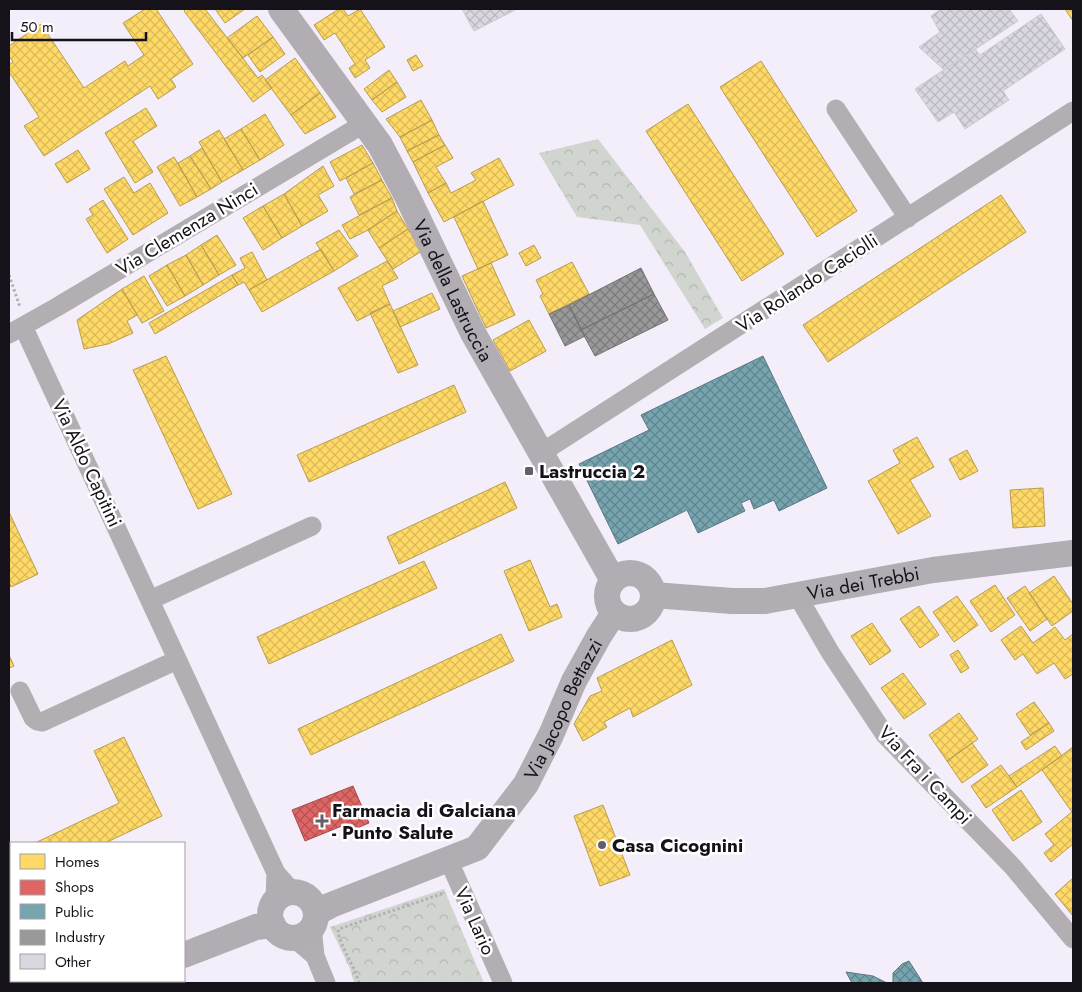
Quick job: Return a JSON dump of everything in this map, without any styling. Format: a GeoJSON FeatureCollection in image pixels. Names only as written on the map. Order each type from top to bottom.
{"type":"FeatureCollection","features":[{"type":"Feature","properties":{"kind":"street","name":"Via della Lastruccia"},"geometry":{"type":"LineString","coordinates":[[281,9],[380,145],[407,196],[473,333],[612,582]]}},
{"type":"Feature","properties":{"kind":"street"},"geometry":{"type":"LineString","coordinates":[[836,109],[908,218]]}},
{"type":"Feature","properties":{"kind":"street","name":"Via Rolando Caciolli"},"geometry":{"type":"LineString","coordinates":[[541,453],[1073,111]]}},
{"type":"Feature","properties":{"kind":"street","name":"Via Clemenza Ninci"},"geometry":{"type":"LineString","coordinates":[[19,328],[365,123]]}},
{"type":"Feature","properties":{"kind":"street","name":"Via Aldo Capitini"},"geometry":{"type":"LineString","coordinates":[[19,328],[150,600],[326,983]]}},
{"type":"Feature","properties":{"kind":"street"},"geometry":{"type":"LineString","coordinates":[[150,600],[312,526]]}},
{"type":"Feature","properties":{"kind":"street","name":"Via dei Trebbi"},"geometry":{"type":"LineString","coordinates":[[653,595],[732,601],[765,601],[934,570],[1073,553]]}},
{"type":"Feature","properties":{"kind":"street"},"geometry":{"type":"LineString","coordinates":[[628,573],[637,574],[645,579],[651,586],[653,595],[652,604],[647,612],[640,617],[631,619],[622,618],[614,613],[610,608],[607,595],[612,582],[619,576],[628,573]]}},
{"type":"Feature","properties":{"kind":"street","name":"Via Fra i Campi"},"geometry":{"type":"LineString","coordinates":[[797,595],[830,652],[885,735],[1013,867],[1073,939]]}},
{"type":"Feature","properties":{"kind":"street","name":"Via Jacopo Bettazzi"},"geometry":{"type":"LineString","coordinates":[[185,956],[292,911],[477,848],[526,784],[551,735],[574,681],[598,636],[614,613]]}},
{"type":"Feature","properties":{"kind":"street"},"geometry":{"type":"LineString","coordinates":[[20,691],[33,718],[42,722],[177,660]]}},
{"type":"Feature","properties":{"kind":"street","name":"Via Lario"},"geometry":{"type":"LineString","coordinates":[[448,859],[502,983]]}},
{"type":"Feature","properties":{"kind":"path"},"geometry":{"type":"LineString","coordinates":[[9,275],[19,328]]}},
{"type":"Feature","properties":{"kind":"path"},"geometry":{"type":"LineString","coordinates":[[359,983],[356,971],[340,939],[338,932],[340,929],[447,893]]}},
{"type":"Feature","properties":{"kind":"green space"},"geometry":{"type":"Polygon","coordinates":[[[598,139],[685,252],[723,318],[705,329],[640,225],[577,217],[539,153],[598,139]]]}},
{"type":"Feature","properties":{"kind":"green space"},"geometry":{"type":"Polygon","coordinates":[[[444,889],[484,983],[354,983],[350,969],[330,927],[444,889]]]}},
{"type":"Feature","properties":{"kind":"building: Homes"},"geometry":{"type":"Polygon","coordinates":[[[145,9],[156,9],[193,64],[171,79],[176,87],[158,99],[150,86],[44,156],[24,126],[39,117],[9,72],[9,65],[13,62],[9,56],[9,46],[41,24],[84,88],[125,61],[128,66],[144,55],[123,23],[145,9]]]}},
{"type":"Feature","properties":{"kind":"building: Homes"},"geometry":{"type":"Polygon","coordinates":[[[186,9],[205,9],[258,78],[262,75],[272,88],[253,102],[184,11],[186,9]]]}},
{"type":"Feature","properties":{"kind":"building: Homes"},"geometry":{"type":"Polygon","coordinates":[[[215,9],[245,9],[225,23],[215,9]]]}},
{"type":"Feature","properties":{"kind":"building: Homes"},"geometry":{"type":"Polygon","coordinates":[[[339,9],[343,9],[348,16],[360,9],[385,47],[365,60],[370,68],[355,78],[349,68],[355,64],[335,33],[324,40],[314,25],[339,9]]]}},
{"type":"Feature","properties":{"kind":"building: Homes"},"geometry":{"type":"Polygon","coordinates":[[[1065,9],[1073,9],[1073,21],[1065,9]]]}},
{"type":"Feature","properties":{"kind":"building: Homes"},"geometry":{"type":"Polygon","coordinates":[[[257,16],[273,37],[243,58],[227,38],[257,16]]]}},
{"type":"Feature","properties":{"kind":"building: Homes"},"geometry":{"type":"Polygon","coordinates":[[[273,37],[285,54],[260,72],[248,55],[273,37]]]}},
{"type":"Feature","properties":{"kind":"building: Homes"},"geometry":{"type":"Polygon","coordinates":[[[416,55],[423,66],[413,71],[407,60],[416,55]]]}},
{"type":"Feature","properties":{"kind":"building: Homes"},"geometry":{"type":"Polygon","coordinates":[[[295,58],[320,93],[291,115],[265,80],[295,58]]]}},
{"type":"Feature","properties":{"kind":"building: Homes"},"geometry":{"type":"Polygon","coordinates":[[[761,61],[857,211],[817,237],[720,87],[761,61]]]}},
{"type":"Feature","properties":{"kind":"building: Homes"},"geometry":{"type":"Polygon","coordinates":[[[389,70],[397,82],[372,100],[364,89],[389,70]]]}},
{"type":"Feature","properties":{"kind":"building: Homes"},"geometry":{"type":"Polygon","coordinates":[[[397,82],[406,97],[382,112],[372,100],[397,82]]]}},
{"type":"Feature","properties":{"kind":"building: Homes"},"geometry":{"type":"Polygon","coordinates":[[[320,93],[336,117],[305,134],[291,115],[320,93]]]}},
{"type":"Feature","properties":{"kind":"building: Homes"},"geometry":{"type":"Polygon","coordinates":[[[421,100],[432,120],[400,137],[386,119],[421,100]]]}},
{"type":"Feature","properties":{"kind":"building: Homes"},"geometry":{"type":"Polygon","coordinates":[[[688,104],[784,254],[742,281],[646,131],[688,104]]]}},
{"type":"Feature","properties":{"kind":"building: Homes"},"geometry":{"type":"Polygon","coordinates":[[[146,108],[157,126],[133,141],[153,172],[135,183],[105,133],[146,108]]]}},
{"type":"Feature","properties":{"kind":"building: Homes"},"geometry":{"type":"Polygon","coordinates":[[[265,114],[284,145],[260,160],[241,129],[265,114]]]}},
{"type":"Feature","properties":{"kind":"building: Homes"},"geometry":{"type":"Polygon","coordinates":[[[432,120],[439,135],[407,151],[400,137],[432,120]]]}},
{"type":"Feature","properties":{"kind":"building: Homes"},"geometry":{"type":"Polygon","coordinates":[[[241,129],[260,160],[243,170],[224,139],[241,129]]]}},
{"type":"Feature","properties":{"kind":"building: Homes"},"geometry":{"type":"Polygon","coordinates":[[[219,130],[243,170],[222,182],[199,142],[219,130]]]}},
{"type":"Feature","properties":{"kind":"building: Homes"},"geometry":{"type":"Polygon","coordinates":[[[439,135],[445,145],[413,162],[407,151],[439,135]]]}},
{"type":"Feature","properties":{"kind":"building: Homes"},"geometry":{"type":"Polygon","coordinates":[[[362,145],[373,163],[340,181],[330,162],[362,145]]]}},
{"type":"Feature","properties":{"kind":"building: Homes"},"geometry":{"type":"Polygon","coordinates":[[[445,145],[453,158],[436,167],[446,183],[428,193],[413,162],[445,145]]]}},
{"type":"Feature","properties":{"kind":"building: Homes"},"geometry":{"type":"Polygon","coordinates":[[[202,148],[222,182],[211,189],[190,156],[202,148]]]}},
{"type":"Feature","properties":{"kind":"building: Homes"},"geometry":{"type":"Polygon","coordinates":[[[78,150],[90,169],[67,183],[55,164],[78,150]]]}},
{"type":"Feature","properties":{"kind":"building: Homes"},"geometry":{"type":"Polygon","coordinates":[[[190,156],[211,189],[197,197],[178,163],[190,156]]]}},
{"type":"Feature","properties":{"kind":"building: Homes"},"geometry":{"type":"Polygon","coordinates":[[[174,157],[197,197],[180,206],[157,167],[174,157]]]}},
{"type":"Feature","properties":{"kind":"building: Homes"},"geometry":{"type":"Polygon","coordinates":[[[499,158],[514,185],[444,222],[428,193],[446,183],[451,193],[476,180],[471,173],[499,158]]]}},
{"type":"Feature","properties":{"kind":"building: Homes"},"geometry":{"type":"Polygon","coordinates":[[[373,163],[382,180],[354,194],[346,178],[373,163]]]}},
{"type":"Feature","properties":{"kind":"building: Homes"},"geometry":{"type":"Polygon","coordinates":[[[323,166],[334,186],[318,195],[328,211],[302,226],[284,194],[323,166]]]}},
{"type":"Feature","properties":{"kind":"building: Homes"},"geometry":{"type":"Polygon","coordinates":[[[124,177],[134,193],[150,183],[168,213],[133,235],[104,189],[124,177]]]}},
{"type":"Feature","properties":{"kind":"building: Homes"},"geometry":{"type":"Polygon","coordinates":[[[382,180],[392,198],[359,215],[350,197],[382,180]]]}},
{"type":"Feature","properties":{"kind":"building: Homes"},"geometry":{"type":"Polygon","coordinates":[[[284,194],[302,226],[282,238],[263,206],[284,194]]]}},
{"type":"Feature","properties":{"kind":"building: Homes"},"geometry":{"type":"Polygon","coordinates":[[[1001,195],[1026,232],[828,362],[803,325],[1001,195]]]}},
{"type":"Feature","properties":{"kind":"building: Homes"},"geometry":{"type":"Polygon","coordinates":[[[392,198],[397,211],[350,239],[342,225],[392,198]]]}},
{"type":"Feature","properties":{"kind":"building: Homes"},"geometry":{"type":"Polygon","coordinates":[[[103,200],[128,239],[107,253],[86,219],[93,215],[89,209],[103,200]]]}},
{"type":"Feature","properties":{"kind":"building: Homes"},"geometry":{"type":"Polygon","coordinates":[[[483,201],[508,255],[478,269],[454,217],[483,201]]]}},
{"type":"Feature","properties":{"kind":"building: Homes"},"geometry":{"type":"Polygon","coordinates":[[[263,206],[282,238],[263,250],[243,218],[263,206]]]}},
{"type":"Feature","properties":{"kind":"building: Homes"},"geometry":{"type":"Polygon","coordinates":[[[397,211],[408,229],[379,248],[368,230],[397,211]]]}},
{"type":"Feature","properties":{"kind":"building: Homes"},"geometry":{"type":"Polygon","coordinates":[[[408,229],[422,251],[393,269],[379,248],[408,229]]]}},
{"type":"Feature","properties":{"kind":"building: Homes"},"geometry":{"type":"Polygon","coordinates":[[[339,230],[358,256],[334,271],[316,243],[339,230]]]}},
{"type":"Feature","properties":{"kind":"building: Homes"},"geometry":{"type":"Polygon","coordinates":[[[217,235],[236,265],[219,275],[201,245],[217,235]]]}},
{"type":"Feature","properties":{"kind":"building: Homes"},"geometry":{"type":"Polygon","coordinates":[[[201,245],[219,275],[203,285],[186,255],[201,245]]]}},
{"type":"Feature","properties":{"kind":"building: Homes"},"geometry":{"type":"Polygon","coordinates":[[[534,245],[541,258],[526,266],[519,253],[534,245]]]}},
{"type":"Feature","properties":{"kind":"building: Homes"},"geometry":{"type":"Polygon","coordinates":[[[321,249],[334,271],[262,312],[249,290],[321,249]]]}},
{"type":"Feature","properties":{"kind":"building: Homes"},"geometry":{"type":"Polygon","coordinates":[[[252,252],[267,280],[249,290],[244,282],[238,285],[232,275],[245,268],[240,258],[252,252]]]}},
{"type":"Feature","properties":{"kind":"building: Homes"},"geometry":{"type":"Polygon","coordinates":[[[186,255],[203,285],[185,296],[167,265],[186,255]]]}},
{"type":"Feature","properties":{"kind":"building: Homes"},"geometry":{"type":"Polygon","coordinates":[[[387,261],[398,278],[382,286],[390,304],[357,321],[338,288],[387,261]]]}},
{"type":"Feature","properties":{"kind":"building: Homes"},"geometry":{"type":"Polygon","coordinates":[[[572,262],[589,294],[549,314],[540,296],[543,294],[536,280],[572,262]]]}},
{"type":"Feature","properties":{"kind":"building: Homes"},"geometry":{"type":"Polygon","coordinates":[[[491,263],[515,315],[486,328],[462,276],[491,263]]]}},
{"type":"Feature","properties":{"kind":"building: Homes"},"geometry":{"type":"Polygon","coordinates":[[[167,265],[185,296],[167,306],[149,276],[167,265]]]}},
{"type":"Feature","properties":{"kind":"building: Homes"},"geometry":{"type":"Polygon","coordinates":[[[232,275],[238,285],[155,334],[149,323],[232,275]]]}},
{"type":"Feature","properties":{"kind":"building: Homes"},"geometry":{"type":"Polygon","coordinates":[[[144,276],[164,311],[142,323],[122,289],[144,276]]]}},
{"type":"Feature","properties":{"kind":"building: Homes"},"geometry":{"type":"Polygon","coordinates":[[[122,289],[137,315],[127,321],[133,333],[108,344],[84,349],[77,320],[122,289]]]}},
{"type":"Feature","properties":{"kind":"building: Homes"},"geometry":{"type":"Polygon","coordinates":[[[432,293],[440,309],[400,327],[393,311],[432,293]]]}},
{"type":"Feature","properties":{"kind":"building: Homes"},"geometry":{"type":"Polygon","coordinates":[[[390,304],[418,365],[398,373],[370,313],[390,304]]]}},
{"type":"Feature","properties":{"kind":"building: Homes"},"geometry":{"type":"Polygon","coordinates":[[[529,320],[546,351],[510,371],[493,340],[529,320]]]}},
{"type":"Feature","properties":{"kind":"building: Homes"},"geometry":{"type":"Polygon","coordinates":[[[166,356],[232,494],[198,509],[133,370],[166,356]]]}},
{"type":"Feature","properties":{"kind":"building: Homes"},"geometry":{"type":"Polygon","coordinates":[[[454,385],[466,412],[309,482],[297,455],[454,385]]]}},
{"type":"Feature","properties":{"kind":"building: Homes"},"geometry":{"type":"Polygon","coordinates":[[[917,437],[934,467],[910,480],[931,516],[898,534],[868,481],[900,463],[893,450],[917,437]]]}},
{"type":"Feature","properties":{"kind":"building: Homes"},"geometry":{"type":"Polygon","coordinates":[[[967,450],[978,471],[960,480],[949,459],[967,450]]]}},
{"type":"Feature","properties":{"kind":"building: Homes"},"geometry":{"type":"Polygon","coordinates":[[[505,482],[517,508],[399,564],[387,537],[505,482]]]}},
{"type":"Feature","properties":{"kind":"building: Homes"},"geometry":{"type":"Polygon","coordinates":[[[1043,488],[1045,526],[1013,528],[1010,490],[1043,488]]]}},
{"type":"Feature","properties":{"kind":"building: Homes"},"geometry":{"type":"Polygon","coordinates":[[[9,512],[38,574],[11,587],[9,582],[9,512]]]}},
{"type":"Feature","properties":{"kind":"building: Homes"},"geometry":{"type":"Polygon","coordinates":[[[530,560],[550,607],[557,604],[562,617],[529,631],[504,571],[530,560]]]}},
{"type":"Feature","properties":{"kind":"building: Homes"},"geometry":{"type":"Polygon","coordinates":[[[424,561],[437,588],[269,664],[257,637],[424,561]]]}},
{"type":"Feature","properties":{"kind":"building: Homes"},"geometry":{"type":"Polygon","coordinates":[[[1054,576],[1073,604],[1073,611],[1052,626],[1029,593],[1054,576]]]}},
{"type":"Feature","properties":{"kind":"building: Homes"},"geometry":{"type":"Polygon","coordinates":[[[995,585],[1015,615],[991,632],[970,601],[995,585]]]}},
{"type":"Feature","properties":{"kind":"building: Homes"},"geometry":{"type":"Polygon","coordinates":[[[1025,586],[1047,619],[1030,631],[1007,598],[1025,586]]]}},
{"type":"Feature","properties":{"kind":"building: Homes"},"geometry":{"type":"Polygon","coordinates":[[[957,596],[978,625],[954,642],[933,612],[957,596]]]}},
{"type":"Feature","properties":{"kind":"building: Homes"},"geometry":{"type":"Polygon","coordinates":[[[919,606],[939,635],[920,648],[900,619],[919,606]]]}},
{"type":"Feature","properties":{"kind":"building: Homes"},"geometry":{"type":"Polygon","coordinates":[[[872,623],[891,651],[870,665],[851,636],[872,623]]]}},
{"type":"Feature","properties":{"kind":"building: Homes"},"geometry":{"type":"Polygon","coordinates":[[[1021,626],[1033,643],[1055,627],[1065,640],[1073,634],[1073,674],[1065,679],[1054,663],[1037,674],[1023,654],[1015,660],[1001,640],[1021,626]]]}},
{"type":"Feature","properties":{"kind":"building: Homes"},"geometry":{"type":"Polygon","coordinates":[[[501,634],[514,661],[311,755],[298,729],[501,634]]]}},
{"type":"Feature","properties":{"kind":"building: Homes"},"geometry":{"type":"Polygon","coordinates":[[[672,640],[692,685],[633,717],[630,708],[604,722],[607,727],[583,741],[574,724],[590,696],[602,691],[597,678],[672,640]]]}},
{"type":"Feature","properties":{"kind":"building: Homes"},"geometry":{"type":"Polygon","coordinates":[[[958,650],[969,668],[961,673],[950,655],[958,650]]]}},
{"type":"Feature","properties":{"kind":"building: Homes"},"geometry":{"type":"Polygon","coordinates":[[[9,655],[14,666],[9,668],[9,655]]]}},
{"type":"Feature","properties":{"kind":"building: Homes"},"geometry":{"type":"Polygon","coordinates":[[[903,673],[926,704],[904,719],[881,688],[903,673]]]}},
{"type":"Feature","properties":{"kind":"building: Homes"},"geometry":{"type":"Polygon","coordinates":[[[1034,702],[1049,723],[1030,735],[1016,714],[1034,702]]]}},
{"type":"Feature","properties":{"kind":"building: Homes"},"geometry":{"type":"Polygon","coordinates":[[[959,713],[978,739],[947,761],[929,735],[959,713]]]}},
{"type":"Feature","properties":{"kind":"building: Homes"},"geometry":{"type":"Polygon","coordinates":[[[1049,723],[1054,731],[1026,750],[1021,742],[1049,723]]]}},
{"type":"Feature","properties":{"kind":"building: Homes"},"geometry":{"type":"Polygon","coordinates":[[[124,737],[162,816],[107,842],[37,842],[119,803],[94,751],[124,737]]]}},
{"type":"Feature","properties":{"kind":"building: Homes"},"geometry":{"type":"Polygon","coordinates":[[[972,743],[988,765],[962,783],[947,761],[972,743]]]}},
{"type":"Feature","properties":{"kind":"building: Homes"},"geometry":{"type":"Polygon","coordinates":[[[1055,746],[1062,756],[1017,787],[1009,776],[1055,746]]]}},
{"type":"Feature","properties":{"kind":"building: Homes"},"geometry":{"type":"Polygon","coordinates":[[[1073,747],[1073,811],[1072,812],[1042,770],[1073,747]]]}},
{"type":"Feature","properties":{"kind":"building: Homes"},"geometry":{"type":"Polygon","coordinates":[[[1001,765],[1017,787],[986,808],[971,786],[1001,765]]]}},
{"type":"Feature","properties":{"kind":"building: Homes"},"geometry":{"type":"Polygon","coordinates":[[[1021,790],[1042,822],[1013,841],[992,810],[1021,790]]]}},
{"type":"Feature","properties":{"kind":"building: Homes","name":"Casa Cicognini"},"geometry":{"type":"Polygon","coordinates":[[[603,805],[630,875],[600,886],[574,816],[603,805]]]}},
{"type":"Feature","properties":{"kind":"building: Homes"},"geometry":{"type":"Polygon","coordinates":[[[1073,811],[1073,844],[1051,862],[1044,853],[1054,845],[1045,834],[1073,811]]]}},
{"type":"Feature","properties":{"kind":"building: Homes"},"geometry":{"type":"Polygon","coordinates":[[[10,855],[9,889],[9,856],[10,855]]]}},
{"type":"Feature","properties":{"kind":"building: Homes"},"geometry":{"type":"Polygon","coordinates":[[[1073,878],[1073,916],[1055,894],[1073,878]]]}},
{"type":"Feature","properties":{"kind":"building: Shops"},"geometry":{"type":"Polygon","coordinates":[[[353,786],[369,823],[352,830],[349,823],[305,841],[292,810],[353,786]]]}},
{"type":"Feature","properties":{"kind":"building: Public"},"geometry":{"type":"Polygon","coordinates":[[[763,356],[827,488],[779,511],[774,500],[754,509],[750,499],[741,503],[745,511],[698,533],[687,510],[618,544],[579,464],[649,430],[641,415],[763,356]]]}},
{"type":"Feature","properties":{"kind":"building: Public"},"geometry":{"type":"Polygon","coordinates":[[[909,961],[923,983],[893,983],[893,973],[902,964],[909,961]]]}},
{"type":"Feature","properties":{"kind":"building: Public"},"geometry":{"type":"Polygon","coordinates":[[[846,972],[873,976],[887,983],[852,983],[846,972]]]}},
{"type":"Feature","properties":{"kind":"building: Industry"},"geometry":{"type":"Polygon","coordinates":[[[641,268],[654,294],[581,330],[569,305],[641,268]]]}},
{"type":"Feature","properties":{"kind":"building: Industry"},"geometry":{"type":"Polygon","coordinates":[[[654,294],[668,320],[595,356],[581,330],[654,294]]]}},
{"type":"Feature","properties":{"kind":"building: Industry"},"geometry":{"type":"Polygon","coordinates":[[[569,305],[585,336],[565,346],[549,314],[569,305]]]}},
{"type":"Feature","properties":{"kind":"building: Other"},"geometry":{"type":"Polygon","coordinates":[[[462,9],[517,9],[474,31],[462,9]]]}},
{"type":"Feature","properties":{"kind":"building: Other"},"geometry":{"type":"Polygon","coordinates":[[[941,9],[1009,9],[1018,21],[944,70],[919,47],[940,32],[931,16],[941,9]]]}},
{"type":"Feature","properties":{"kind":"building: Other"},"geometry":{"type":"Polygon","coordinates":[[[1041,14],[1065,49],[1003,91],[1009,100],[965,129],[954,112],[938,122],[915,89],[975,49],[980,55],[1041,14]]]}},
{"type":"Feature","properties":{"kind":"place","name":"Lastruccia 2"},"geometry":{"type":"Point","coordinates":[529,471]}},
{"type":"Feature","properties":{"kind":"place","name":"Farmacia di Galciana - Punto Salute"},"geometry":{"type":"Point","coordinates":[322,821]}},
{"type":"Feature","properties":{"kind":"place","name":"Casa Cicognini"},"geometry":{"type":"Point","coordinates":[602,845]}}]}
